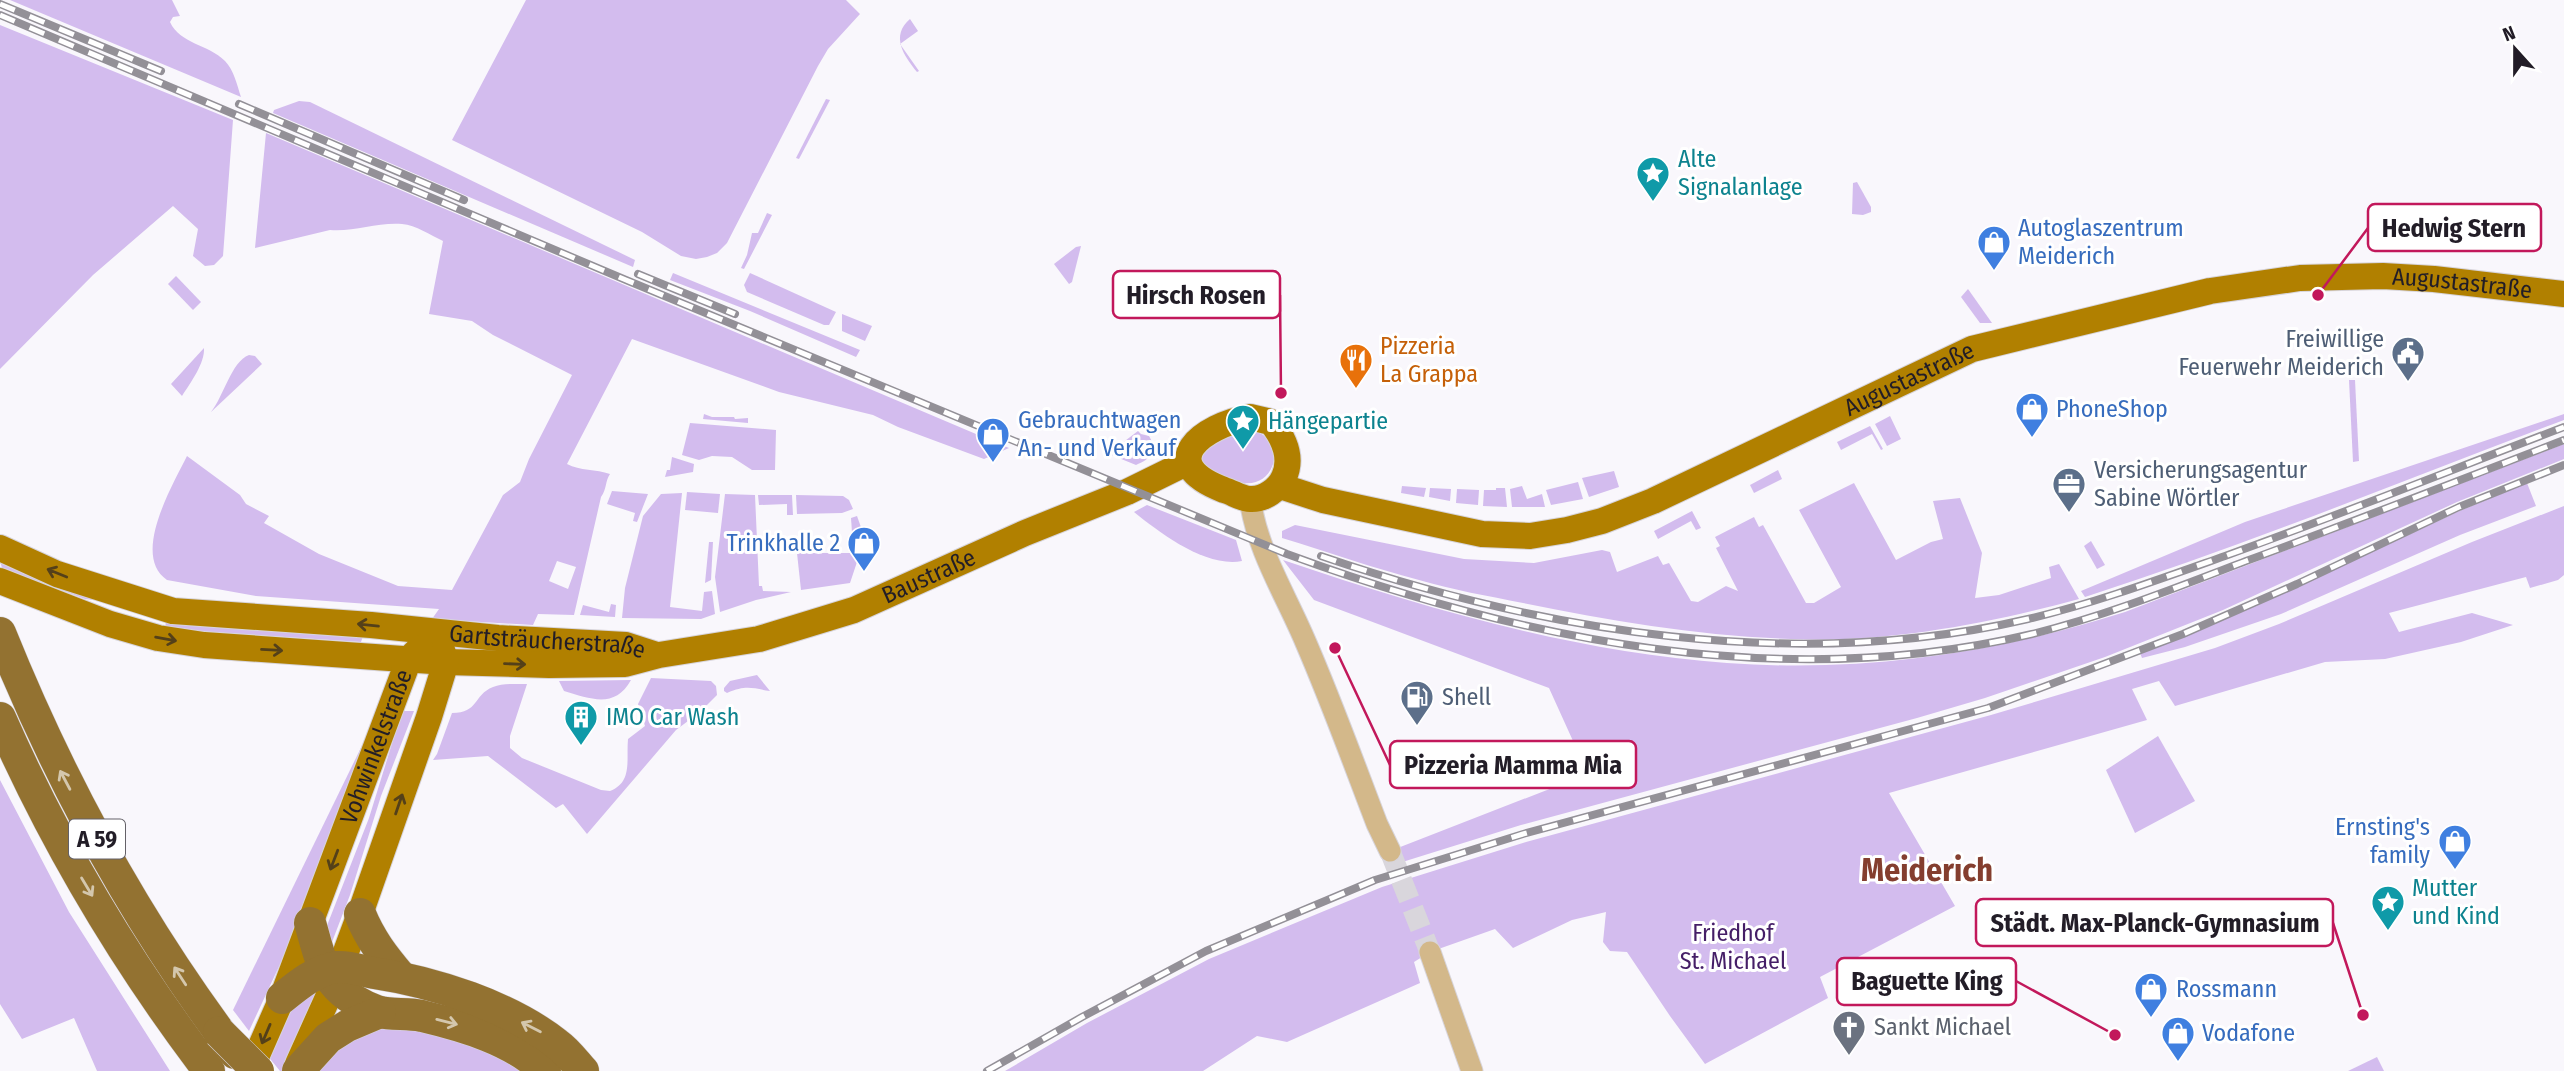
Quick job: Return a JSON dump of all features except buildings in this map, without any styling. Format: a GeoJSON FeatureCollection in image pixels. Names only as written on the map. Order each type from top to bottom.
{"type":"FeatureCollection","features":[{"type":"Feature","properties":{"kind":"highway","name":"A 59"},"geometry":{"type":"LineString","coordinates":[[0,633],[57,764],[98,842],[146,924],[219,1032],[249,1071]]}},
{"type":"Feature","properties":{"kind":"highway","name":"A 59"},"geometry":{"type":"LineString","coordinates":[[0,718],[25,774],[67,855],[118,940],[203,1065]]}},
{"type":"Feature","properties":{"kind":"highway"},"geometry":{"type":"LineString","coordinates":[[360,914],[367,933],[378,950],[401,977]]}},
{"type":"Feature","properties":{"kind":"highway"},"geometry":{"type":"LineString","coordinates":[[310,923],[333,973],[358,1003],[380,1012],[418,1015],[466,1027],[534,1061],[545,1071]]}},
{"type":"Feature","properties":{"kind":"highway"},"geometry":{"type":"LineString","coordinates":[[282,998],[305,980],[333,973],[401,977],[489,1006],[540,1031],[560,1045],[583,1071]]}},
{"type":"Feature","properties":{"kind":"highway"},"geometry":{"type":"LineString","coordinates":[[296,1071],[328,1038],[347,1026],[380,1012]]}},
{"type":"Feature","properties":{"kind":"highway"},"geometry":{"type":"LineString","coordinates":[[219,1032],[258,1071]]}},
{"type":"Feature","properties":{"kind":"main road","name":"Augustastraße"},"geometry":{"type":"LineString","coordinates":[[1280,486],[1323,500],[1482,534],[1543,534],[1602,521],[1653,501],[1972,349],[2137,308],[2247,285],[2333,276],[2434,279],[2564,294]]}},
{"type":"Feature","properties":{"kind":"main road"},"geometry":{"type":"LineString","coordinates":[[1262,418],[1271,422],[1286,450],[1287,470],[1280,486],[1267,495],[1250,499],[1213,485],[1197,475],[1188,463],[1188,453],[1198,439],[1236,420],[1262,418]]}},
{"type":"Feature","properties":{"kind":"main road","name":"Baustraße"},"geometry":{"type":"LineString","coordinates":[[659,655],[759,639],[854,610],[1025,533],[1128,492],[1188,463]]}},
{"type":"Feature","properties":{"kind":"main road","name":"Gartsträucherstraße"},"geometry":{"type":"LineString","coordinates":[[0,548],[57,574],[173,611],[371,625],[498,638],[626,645],[659,655]]}},
{"type":"Feature","properties":{"kind":"main road","name":"Gartsträucherstraße"},"geometry":{"type":"LineString","coordinates":[[0,581],[129,630],[158,638],[204,645],[446,662],[549,665],[625,664],[659,655]]}},
{"type":"Feature","properties":{"kind":"main road"},"geometry":{"type":"LineString","coordinates":[[85,614],[116,593],[129,630]]}},
{"type":"Feature","properties":{"kind":"main road","name":"Vohwinkelstraße"},"geometry":{"type":"LineString","coordinates":[[249,1071],[282,998],[410,659],[436,632],[446,662],[360,914],[333,973],[296,1071]]}},
{"type":"Feature","properties":{"kind":"street"},"geometry":{"type":"LineString","coordinates":[[1250,499],[1261,550],[1308,648],[1390,851]]}},
{"type":"Feature","properties":{"kind":"street"},"geometry":{"type":"LineString","coordinates":[[1430,952],[1472,1071]]}},
{"type":"Feature","properties":{"kind":"green space"},"geometry":{"type":"Polygon","coordinates":[[[10,0],[172,0],[180,16],[173,17],[170,22],[187,40],[225,61],[233,73],[241,97],[10,0]]]}},
{"type":"Feature","properties":{"kind":"green space"},"geometry":{"type":"Polygon","coordinates":[[[526,0],[846,0],[860,14],[828,49],[818,66],[727,243],[717,253],[696,259],[681,256],[642,232],[452,140],[526,0]]]}},
{"type":"Feature","properties":{"kind":"green space"},"geometry":{"type":"Polygon","coordinates":[[[910,19],[918,31],[901,43],[901,32],[910,19]]]}},
{"type":"Feature","properties":{"kind":"green space"},"geometry":{"type":"Polygon","coordinates":[[[0,25],[233,120],[223,256],[214,265],[205,266],[193,256],[198,229],[173,206],[93,275],[0,369],[0,25]]]}},
{"type":"Feature","properties":{"kind":"green space"},"geometry":{"type":"Polygon","coordinates":[[[901,46],[919,71],[912,66],[901,46]]]}},
{"type":"Feature","properties":{"kind":"green space"},"geometry":{"type":"Polygon","coordinates":[[[826,99],[830,100],[799,159],[796,158],[826,99]]]}},
{"type":"Feature","properties":{"kind":"green space"},"geometry":{"type":"Polygon","coordinates":[[[299,101],[310,102],[635,260],[633,267],[273,113],[274,110],[299,101]]]}},
{"type":"Feature","properties":{"kind":"green space"},"geometry":{"type":"Polygon","coordinates":[[[266,133],[1009,448],[984,459],[873,415],[779,392],[632,339],[567,464],[610,474],[601,497],[574,615],[538,614],[533,625],[432,619],[439,609],[256,596],[167,580],[157,569],[153,555],[154,538],[165,502],[187,456],[240,495],[246,504],[269,516],[264,523],[319,554],[398,586],[452,590],[503,495],[520,482],[572,375],[493,335],[472,321],[429,314],[443,241],[418,228],[384,224],[330,230],[255,248],[266,133]],[[557,561],[549,581],[568,589],[576,567],[557,561]]]}},
{"type":"Feature","properties":{"kind":"green space"},"geometry":{"type":"Polygon","coordinates":[[[1857,182],[1871,207],[1871,212],[1863,215],[1852,214],[1853,183],[1857,182]]]}},
{"type":"Feature","properties":{"kind":"green space"},"geometry":{"type":"Polygon","coordinates":[[[767,213],[772,215],[744,269],[741,268],[752,233],[758,233],[767,213]]]}},
{"type":"Feature","properties":{"kind":"green space"},"geometry":{"type":"Polygon","coordinates":[[[1081,246],[1072,282],[1069,284],[1054,264],[1081,246]]]}},
{"type":"Feature","properties":{"kind":"green space"},"geometry":{"type":"Polygon","coordinates":[[[673,273],[860,350],[856,357],[670,280],[673,273]]]}},
{"type":"Feature","properties":{"kind":"green space"},"geometry":{"type":"Polygon","coordinates":[[[750,273],[836,312],[829,325],[747,292],[744,285],[750,273]]]}},
{"type":"Feature","properties":{"kind":"green space"},"geometry":{"type":"Polygon","coordinates":[[[176,276],[201,302],[193,310],[168,284],[176,276]]]}},
{"type":"Feature","properties":{"kind":"green space"},"geometry":{"type":"Polygon","coordinates":[[[1968,289],[1992,323],[1980,323],[1961,297],[1968,289]]]}},
{"type":"Feature","properties":{"kind":"green space"},"geometry":{"type":"Polygon","coordinates":[[[842,314],[872,326],[865,341],[842,331],[842,314]]]}},
{"type":"Feature","properties":{"kind":"green space"},"geometry":{"type":"Polygon","coordinates":[[[204,348],[200,366],[182,396],[171,384],[204,348]]]}},
{"type":"Feature","properties":{"kind":"green space"},"geometry":{"type":"Polygon","coordinates":[[[249,355],[255,356],[262,364],[211,412],[232,372],[249,355]]]}},
{"type":"Feature","properties":{"kind":"green space"},"geometry":{"type":"Polygon","coordinates":[[[2349,380],[2355,380],[2359,461],[2353,462],[2349,380]]]}},
{"type":"Feature","properties":{"kind":"green space"},"geometry":{"type":"Polygon","coordinates":[[[704,414],[712,417],[748,418],[748,423],[703,419],[704,414]]]}},
{"type":"Feature","properties":{"kind":"green space"},"geometry":{"type":"Polygon","coordinates":[[[2564,414],[2564,420],[2265,534],[2085,597],[2081,591],[2245,522],[2564,414]]]}},
{"type":"Feature","properties":{"kind":"green space"},"geometry":{"type":"Polygon","coordinates":[[[1890,416],[1901,439],[1887,446],[1875,424],[1890,416]]]}},
{"type":"Feature","properties":{"kind":"green space"},"geometry":{"type":"Polygon","coordinates":[[[690,423],[776,430],[775,470],[752,470],[732,457],[712,456],[699,460],[682,455],[690,423]]]}},
{"type":"Feature","properties":{"kind":"green space"},"geometry":{"type":"Polygon","coordinates":[[[1870,426],[1883,449],[1881,450],[1872,434],[1841,450],[1837,442],[1870,426]]]}},
{"type":"Feature","properties":{"kind":"green space"},"geometry":{"type":"Polygon","coordinates":[[[1249,429],[1262,434],[1274,451],[1274,461],[1264,478],[1254,482],[1237,482],[1202,464],[1201,451],[1208,443],[1249,429]]]}},
{"type":"Feature","properties":{"kind":"green space"},"geometry":{"type":"Polygon","coordinates":[[[1138,431],[1149,436],[1153,446],[1152,454],[1145,460],[1136,465],[1104,452],[1113,450],[1138,431]]]}},
{"type":"Feature","properties":{"kind":"green space"},"geometry":{"type":"Polygon","coordinates":[[[2564,444],[2564,459],[2457,502],[2223,610],[2105,657],[1917,718],[1521,825],[1396,864],[1390,851],[1588,774],[1549,688],[1314,600],[1283,560],[1502,626],[1614,649],[1727,663],[1828,665],[1878,662],[1928,657],[2028,639],[2125,612],[2564,444]]]}},
{"type":"Feature","properties":{"kind":"green space"},"geometry":{"type":"Polygon","coordinates":[[[672,457],[694,464],[693,472],[665,477],[667,470],[670,470],[672,457]]]}},
{"type":"Feature","properties":{"kind":"green space"},"geometry":{"type":"Polygon","coordinates":[[[1778,470],[1782,479],[1754,493],[1750,485],[1778,470]]]}},
{"type":"Feature","properties":{"kind":"green space"},"geometry":{"type":"Polygon","coordinates":[[[1614,471],[1619,487],[1589,497],[1582,478],[1614,471]]]}},
{"type":"Feature","properties":{"kind":"green space"},"geometry":{"type":"Polygon","coordinates":[[[1578,482],[1583,499],[1551,505],[1546,490],[1578,482]]]}},
{"type":"Feature","properties":{"kind":"green space"},"geometry":{"type":"Polygon","coordinates":[[[1854,483],[1896,560],[1931,542],[1943,539],[1933,501],[1960,498],[1982,553],[1975,598],[1999,595],[2051,578],[2049,567],[2059,564],[2079,599],[1973,624],[1900,635],[1827,639],[1757,637],[1623,622],[1471,593],[1282,538],[1282,531],[1295,525],[1464,559],[1534,563],[1602,550],[1610,552],[1617,572],[1658,556],[1663,565],[1669,563],[1691,601],[1698,602],[1726,586],[1738,591],[1716,548],[1720,546],[1715,537],[1754,517],[1759,527],[1763,525],[1806,603],[1814,603],[1841,587],[1799,510],[1854,483]]]}},
{"type":"Feature","properties":{"kind":"green space"},"geometry":{"type":"Polygon","coordinates":[[[2527,483],[2536,506],[2460,535],[2281,614],[2185,647],[2142,658],[2140,653],[2299,586],[2457,512],[2527,483]]]}},
{"type":"Feature","properties":{"kind":"green space"},"geometry":{"type":"Polygon","coordinates":[[[1402,486],[1426,488],[1424,497],[1401,493],[1402,486]]]}},
{"type":"Feature","properties":{"kind":"green space"},"geometry":{"type":"Polygon","coordinates":[[[1522,486],[1527,499],[1542,494],[1545,507],[1512,507],[1510,489],[1522,486]]]}},
{"type":"Feature","properties":{"kind":"green space"},"geometry":{"type":"Polygon","coordinates":[[[1430,488],[1451,489],[1450,501],[1429,497],[1430,488]]]}},
{"type":"Feature","properties":{"kind":"green space"},"geometry":{"type":"Polygon","coordinates":[[[1505,488],[1507,507],[1483,506],[1484,490],[1505,488]]]}},
{"type":"Feature","properties":{"kind":"green space"},"geometry":{"type":"Polygon","coordinates":[[[1457,489],[1479,490],[1478,505],[1456,503],[1457,489]]]}},
{"type":"Feature","properties":{"kind":"green space"},"geometry":{"type":"Polygon","coordinates":[[[612,491],[648,494],[637,522],[633,521],[635,513],[607,504],[612,491]]]}},
{"type":"Feature","properties":{"kind":"green space"},"geometry":{"type":"Polygon","coordinates":[[[687,492],[720,494],[718,513],[685,510],[687,492]]]}},
{"type":"Feature","properties":{"kind":"green space"},"geometry":{"type":"Polygon","coordinates":[[[682,493],[670,607],[702,611],[704,592],[712,591],[715,614],[701,619],[622,618],[625,588],[643,516],[661,494],[682,493]]]}},
{"type":"Feature","properties":{"kind":"green space"},"geometry":{"type":"Polygon","coordinates":[[[725,494],[755,495],[759,586],[762,586],[763,591],[791,592],[720,612],[715,577],[725,494]]]}},
{"type":"Feature","properties":{"kind":"green space"},"geometry":{"type":"Polygon","coordinates":[[[758,495],[792,495],[793,515],[787,515],[787,504],[759,505],[758,495]]]}},
{"type":"Feature","properties":{"kind":"green space"},"geometry":{"type":"Polygon","coordinates":[[[796,495],[843,496],[849,500],[853,509],[842,513],[797,514],[796,495]]]}},
{"type":"Feature","properties":{"kind":"green space"},"geometry":{"type":"Polygon","coordinates":[[[1147,505],[1236,540],[1242,561],[1214,559],[1184,547],[1134,512],[1147,505]]]}},
{"type":"Feature","properties":{"kind":"green space","name":"Friedhof St. Michael"},"geometry":{"type":"Polygon","coordinates":[[[2564,506],[2564,575],[2558,580],[2530,588],[2526,577],[2389,613],[2399,632],[2472,613],[2513,625],[2461,642],[2385,659],[2325,662],[2175,706],[2159,681],[2132,689],[2147,720],[1889,793],[1955,906],[1820,977],[1828,998],[1705,1064],[1627,952],[1610,951],[1603,942],[1606,912],[1572,920],[1513,948],[1495,929],[1430,952],[1414,962],[1420,983],[1287,1042],[1257,1036],[1203,1071],[1005,1071],[1087,1023],[1209,959],[1382,887],[1526,842],[1991,715],[2215,648],[2564,506]]]}},
{"type":"Feature","properties":{"kind":"green space"},"geometry":{"type":"Polygon","coordinates":[[[1692,511],[1701,528],[1696,530],[1691,521],[1658,539],[1654,531],[1692,511]]]}},
{"type":"Feature","properties":{"kind":"green space"},"geometry":{"type":"Polygon","coordinates":[[[857,516],[868,547],[853,547],[851,518],[857,516]]]}},
{"type":"Feature","properties":{"kind":"green space"},"geometry":{"type":"Polygon","coordinates":[[[2091,541],[2105,565],[2097,569],[2084,546],[2091,541]]]}},
{"type":"Feature","properties":{"kind":"green space"},"geometry":{"type":"Polygon","coordinates":[[[709,542],[713,542],[711,580],[705,583],[709,542]]]}},
{"type":"Feature","properties":{"kind":"green space"},"geometry":{"type":"Polygon","coordinates":[[[797,553],[860,553],[850,583],[801,590],[797,553]]]}},
{"type":"Feature","properties":{"kind":"green space"},"geometry":{"type":"Polygon","coordinates":[[[0,561],[95,596],[94,600],[2,568],[0,561]]]}},
{"type":"Feature","properties":{"kind":"green space"},"geometry":{"type":"Polygon","coordinates":[[[611,604],[616,605],[615,617],[580,615],[583,605],[609,612],[611,604]]]}},
{"type":"Feature","properties":{"kind":"green space"},"geometry":{"type":"Polygon","coordinates":[[[166,621],[203,627],[364,633],[361,642],[165,629],[166,621]]]}},
{"type":"Feature","properties":{"kind":"green space"},"geometry":{"type":"Polygon","coordinates":[[[757,675],[770,691],[749,688],[727,693],[724,691],[730,681],[757,675]]]}},
{"type":"Feature","properties":{"kind":"green space"},"geometry":{"type":"Polygon","coordinates":[[[651,678],[711,681],[716,686],[717,695],[676,730],[587,834],[563,804],[556,808],[488,756],[433,760],[452,713],[472,707],[482,694],[493,687],[527,684],[510,736],[510,748],[522,758],[601,790],[610,791],[622,782],[625,776],[628,739],[645,726],[638,704],[651,678]]]}},
{"type":"Feature","properties":{"kind":"green space"},"geometry":{"type":"Polygon","coordinates":[[[631,680],[618,695],[602,699],[564,691],[559,681],[631,680]]]}},
{"type":"Feature","properties":{"kind":"green space"},"geometry":{"type":"Polygon","coordinates":[[[402,711],[414,711],[381,796],[350,895],[332,942],[326,934],[328,923],[369,818],[402,711]]]}},
{"type":"Feature","properties":{"kind":"green space"},"geometry":{"type":"Polygon","coordinates":[[[373,723],[295,932],[249,1031],[233,1010],[373,723]]]}},
{"type":"Feature","properties":{"kind":"green space"},"geometry":{"type":"Polygon","coordinates":[[[2158,736],[2195,801],[2135,833],[2106,770],[2158,736]]]}},
{"type":"Feature","properties":{"kind":"green space"},"geometry":{"type":"Polygon","coordinates":[[[0,780],[69,912],[170,1071],[97,1071],[74,1018],[22,1039],[0,1004],[0,780]]]}},
{"type":"Feature","properties":{"kind":"green space"},"geometry":{"type":"Polygon","coordinates":[[[323,981],[284,1071],[280,1071],[267,1055],[283,1016],[323,981]]]}},
{"type":"Feature","properties":{"kind":"green space"},"geometry":{"type":"Polygon","coordinates":[[[390,1026],[446,1032],[528,1071],[319,1071],[334,1049],[348,1038],[390,1026]]]}},
{"type":"Feature","properties":{"kind":"green space"},"geometry":{"type":"Polygon","coordinates":[[[2377,1057],[2384,1071],[2348,1071],[2377,1057]]]}},
{"type":"Feature","properties":{"kind":"tunnel"},"geometry":{"type":"LineString","coordinates":[[1390,851],[1430,952]]}},
{"type":"Feature","properties":{"kind":"railway"},"geometry":{"type":"LineString","coordinates":[[0,4],[161,71]]}},
{"type":"Feature","properties":{"kind":"railway"},"geometry":{"type":"LineString","coordinates":[[0,15],[626,280],[1287,554],[1377,585],[1468,611],[1561,633],[1655,649],[1749,658],[1844,659],[1938,651],[2032,634],[2086,619],[2166,591],[2564,440]]}},
{"type":"Feature","properties":{"kind":"railway"},"geometry":{"type":"LineString","coordinates":[[239,104],[464,200]]}},
{"type":"Feature","properties":{"kind":"railway"},"geometry":{"type":"LineString","coordinates":[[638,274],[735,314]]}},
{"type":"Feature","properties":{"kind":"railway"},"geometry":{"type":"LineString","coordinates":[[1321,556],[1406,583],[1492,605],[1581,624],[1671,636],[1761,643],[1851,643],[1940,635],[2028,619],[2127,590],[2310,525],[2564,427]]}},
{"type":"Feature","properties":{"kind":"railway"},"geometry":{"type":"LineString","coordinates":[[987,1071],[1206,951],[1375,880],[1523,834],[1988,708],[2183,634],[2297,584],[2459,507],[2564,465]]}},
{"type":"Feature","properties":{"kind":"place","name":"Alte Signalanlage"},"geometry":{"type":"Point","coordinates":[1653,203]}},
{"type":"Feature","properties":{"kind":"place","name":"Autoglaszentrum Meiderich"},"geometry":{"type":"Point","coordinates":[1994,272]}},
{"type":"Feature","properties":{"kind":"place","name":"Hedwig Stern"},"geometry":{"type":"Point","coordinates":[2318,295]}},
{"type":"Feature","properties":{"kind":"place","name":"Freiwillige Feuerwehr Meiderich"},"geometry":{"type":"Point","coordinates":[2408,383]}},
{"type":"Feature","properties":{"kind":"place","name":"Pizzeria La Grappa"},"geometry":{"type":"Point","coordinates":[1356,390]}},
{"type":"Feature","properties":{"kind":"place","name":"Hirsch Rosen"},"geometry":{"type":"Point","coordinates":[1281,393]}},
{"type":"Feature","properties":{"kind":"place","name":"PhoneShop"},"geometry":{"type":"Point","coordinates":[2032,439]}},
{"type":"Feature","properties":{"kind":"place","name":"Hängepartie"},"geometry":{"type":"Point","coordinates":[1243,451]}},
{"type":"Feature","properties":{"kind":"place","name":"Gebrauchtwagen An- und Verkauf"},"geometry":{"type":"Point","coordinates":[993,464]}},
{"type":"Feature","properties":{"kind":"place","name":"Versicherungsagentur Sabine Wörtler"},"geometry":{"type":"Point","coordinates":[2069,514]}},
{"type":"Feature","properties":{"kind":"place","name":"Trinkhalle 2"},"geometry":{"type":"Point","coordinates":[864,573]}},
{"type":"Feature","properties":{"kind":"place","name":"Pizzeria Mamma Mia"},"geometry":{"type":"Point","coordinates":[1335,648]}},
{"type":"Feature","properties":{"kind":"place","name":"Shell"},"geometry":{"type":"Point","coordinates":[1417,727]}},
{"type":"Feature","properties":{"kind":"place","name":"IMO Car Wash"},"geometry":{"type":"Point","coordinates":[581,747]}},
{"type":"Feature","properties":{"kind":"place","name":"Ernsting's family"},"geometry":{"type":"Point","coordinates":[2455,871]}},
{"type":"Feature","properties":{"kind":"place","name":"Mutter und Kind"},"geometry":{"type":"Point","coordinates":[2388,932]}},
{"type":"Feature","properties":{"kind":"place","name":"Städt. Max-Planck-Gymnasium"},"geometry":{"type":"Point","coordinates":[2363,1015]}},
{"type":"Feature","properties":{"kind":"place","name":"Rossmann"},"geometry":{"type":"Point","coordinates":[2151,1019]}},
{"type":"Feature","properties":{"kind":"place","name":"Baguette King"},"geometry":{"type":"Point","coordinates":[2115,1035]}},
{"type":"Feature","properties":{"kind":"place","name":"Sankt Michael"},"geometry":{"type":"Point","coordinates":[1849,1057]}},
{"type":"Feature","properties":{"kind":"place","name":"Vodafone"},"geometry":{"type":"Point","coordinates":[2178,1063]}},
{"type":"Feature","properties":{"kind":"district","name":"Meiderich"},"geometry":{"type":"Point","coordinates":[1927,870]}}]}
